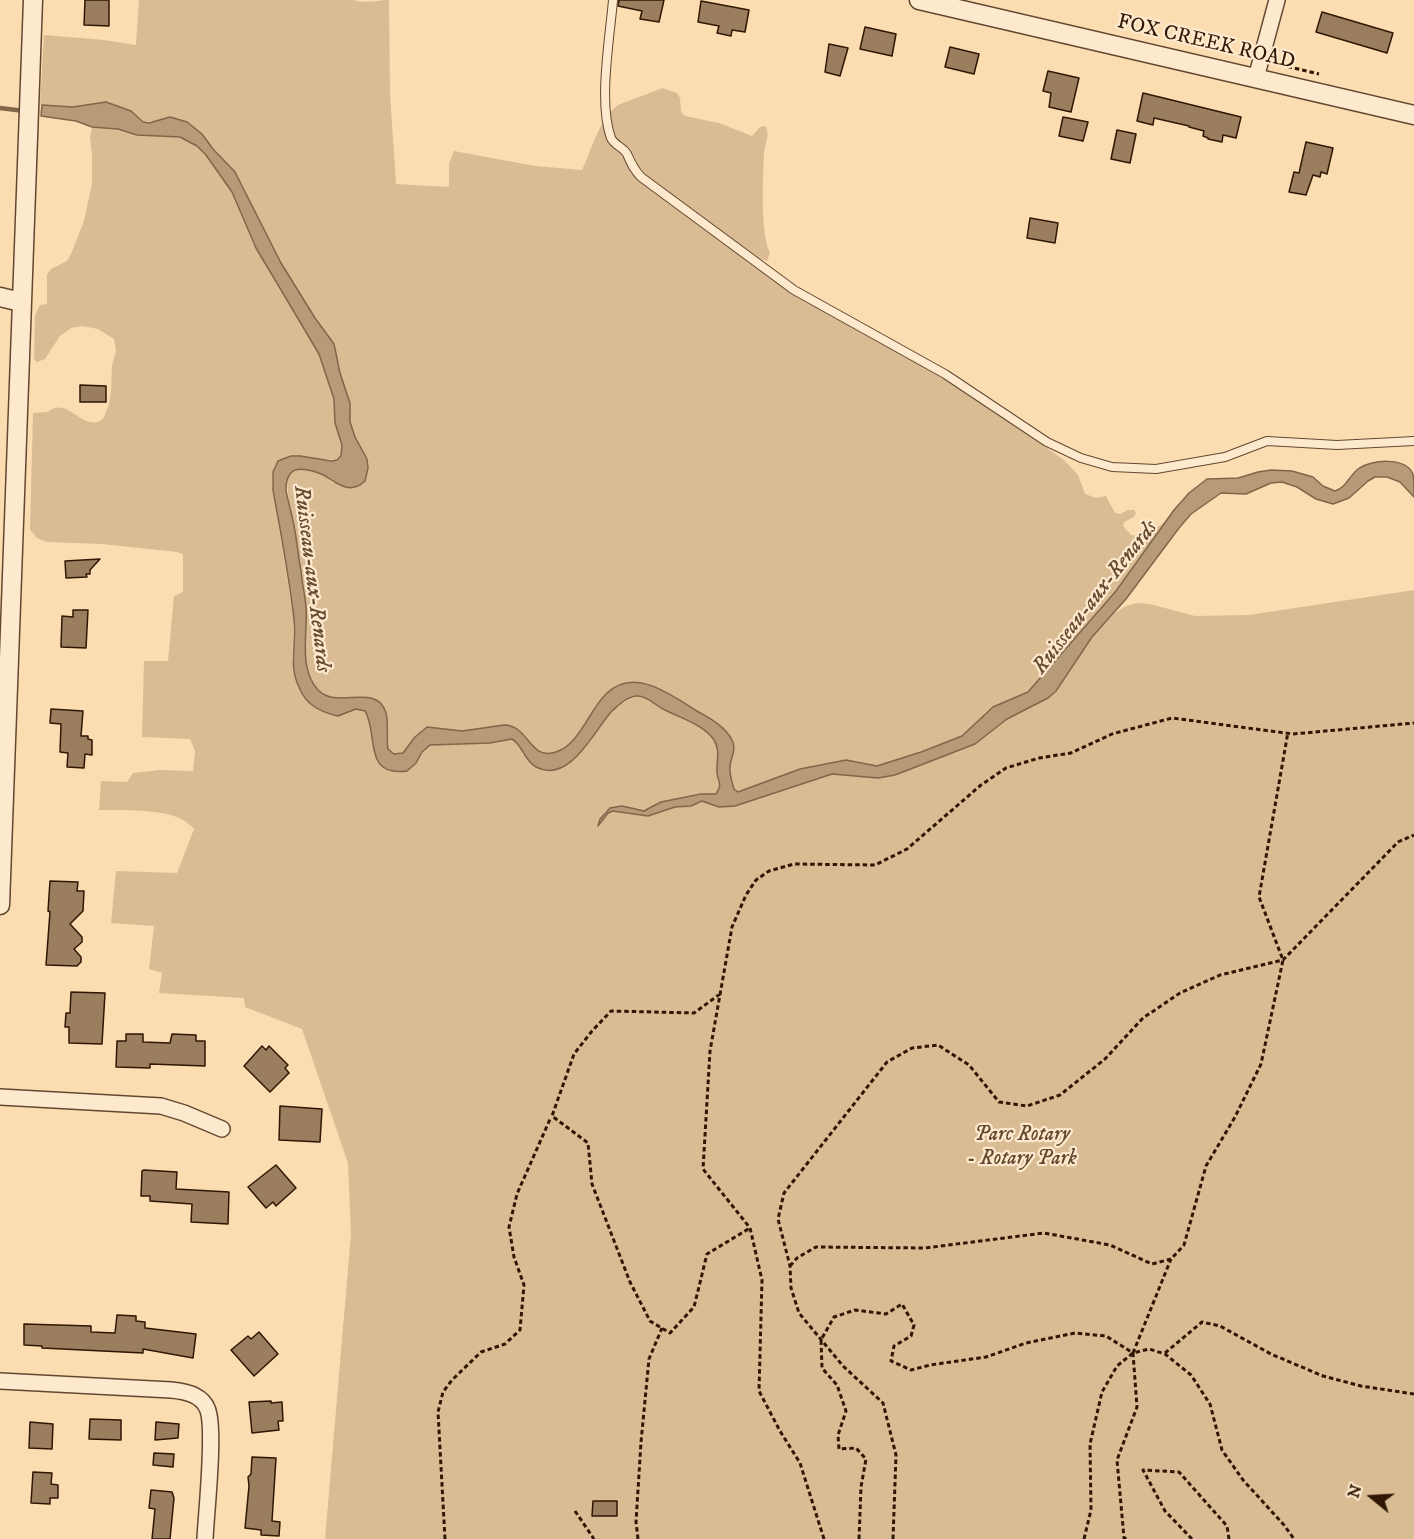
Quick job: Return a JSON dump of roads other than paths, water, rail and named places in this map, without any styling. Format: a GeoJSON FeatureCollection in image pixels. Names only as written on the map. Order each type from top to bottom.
{"type":"FeatureCollection","features":[{"type":"Feature","properties":{"kind":"street"},"geometry":{"type":"LineString","coordinates":[[0,904],[33,0]]}},
{"type":"Feature","properties":{"kind":"street","name":"FOX CREEK ROAD"},"geometry":{"type":"LineString","coordinates":[[919,0],[1414,115]]}},
{"type":"Feature","properties":{"kind":"street"},"geometry":{"type":"LineString","coordinates":[[1256,78],[1276,0]]}},
{"type":"Feature","properties":{"kind":"street"},"geometry":{"type":"LineString","coordinates":[[0,297],[21,302]]}},
{"type":"Feature","properties":{"kind":"street"},"geometry":{"type":"LineString","coordinates":[[0,1097],[161,1106],[222,1129]]}},
{"type":"Feature","properties":{"kind":"street"},"geometry":{"type":"LineString","coordinates":[[0,1381],[171,1390],[200,1398],[207,1407],[211,1433],[205,1539]]}},
{"type":"Feature","properties":{"kind":"lane"},"geometry":{"type":"LineString","coordinates":[[613,0],[606,81],[606,112],[612,139],[626,152],[635,171],[648,184],[794,290],[945,374],[1047,442],[1096,463],[1156,469],[1225,457],[1267,441],[1337,445],[1414,441]]}},
{"type":"Feature","properties":{"kind":"waterway","name":"Ruisseau-aux-Renards"},"geometry":{"type":"LineString","coordinates":[[0,108],[24,111]]}},
{"type":"Feature","properties":{"kind":"park label","name":"Parc Rotary - Rotary Park"},"geometry":{"type":"Point","coordinates":[1022,1148]}}]}
